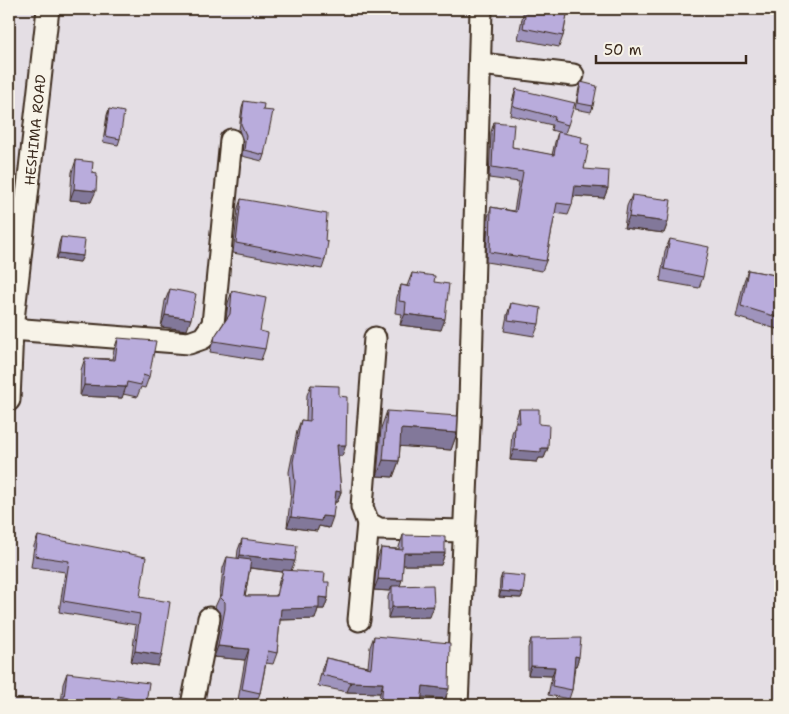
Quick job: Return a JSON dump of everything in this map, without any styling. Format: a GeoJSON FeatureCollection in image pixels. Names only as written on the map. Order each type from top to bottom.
{"type":"FeatureCollection","features":[{"type":"Feature","properties":{"kind":"street","name":"HESHIMA ROAD"},"geometry":{"type":"LineString","coordinates":[[9,400],[12,329],[48,9]]}},
{"type":"Feature","properties":{"kind":"street"},"geometry":{"type":"LineString","coordinates":[[457,705],[481,9]]}},
{"type":"Feature","properties":{"kind":"street"},"geometry":{"type":"LineString","coordinates":[[480,64],[573,75]]}},
{"type":"Feature","properties":{"kind":"street"},"geometry":{"type":"LineString","coordinates":[[12,329],[190,343],[203,338],[214,324],[231,140]]}},
{"type":"Feature","properties":{"kind":"street"},"geometry":{"type":"LineString","coordinates":[[359,620],[368,523],[362,507],[375,338]]}},
{"type":"Feature","properties":{"kind":"street"},"geometry":{"type":"LineString","coordinates":[[368,523],[379,529],[464,531]]}},
{"type":"Feature","properties":{"kind":"street"},"geometry":{"type":"LineString","coordinates":[[192,705],[209,618]]}},
{"type":"Feature","properties":{"kind":"building"},"geometry":{"type":"Polygon","coordinates":[[[526,9],[568,9],[563,36],[523,28],[526,9]]]}},
{"type":"Feature","properties":{"kind":"building"},"geometry":{"type":"Polygon","coordinates":[[[581,82],[597,86],[593,106],[577,103],[581,82]]]}},
{"type":"Feature","properties":{"kind":"building"},"geometry":{"type":"Polygon","coordinates":[[[516,89],[575,103],[568,125],[554,121],[555,117],[513,106],[516,89]]]}},
{"type":"Feature","properties":{"kind":"building"},"geometry":{"type":"Polygon","coordinates":[[[244,101],[264,104],[263,110],[273,111],[264,155],[244,150],[246,135],[241,124],[244,101]]]}},
{"type":"Feature","properties":{"kind":"building"},"geometry":{"type":"Polygon","coordinates":[[[109,109],[124,112],[120,139],[105,136],[109,109]]]}},
{"type":"Feature","properties":{"kind":"building"},"geometry":{"type":"Polygon","coordinates":[[[494,122],[514,124],[512,147],[554,155],[558,132],[582,137],[581,143],[589,145],[584,169],[609,171],[608,188],[575,186],[572,205],[557,203],[546,261],[490,252],[491,207],[516,212],[523,172],[492,167],[494,122]]]}},
{"type":"Feature","properties":{"kind":"building"},"geometry":{"type":"Polygon","coordinates":[[[76,160],[93,162],[92,172],[97,173],[96,191],[74,189],[76,160]]]}},
{"type":"Feature","properties":{"kind":"building"},"geometry":{"type":"Polygon","coordinates":[[[632,195],[671,200],[668,222],[629,217],[632,195]]]}},
{"type":"Feature","properties":{"kind":"building"},"geometry":{"type":"Polygon","coordinates":[[[241,199],[327,214],[325,241],[328,242],[325,260],[236,243],[241,199]]]}},
{"type":"Feature","properties":{"kind":"building"},"geometry":{"type":"Polygon","coordinates":[[[61,237],[85,240],[83,256],[59,253],[61,237]]]}},
{"type":"Feature","properties":{"kind":"building"},"geometry":{"type":"Polygon","coordinates":[[[670,239],[709,247],[703,277],[664,269],[670,239]]]}},
{"type":"Feature","properties":{"kind":"building"},"geometry":{"type":"Polygon","coordinates":[[[748,270],[780,276],[780,318],[741,306],[748,270]]]}},
{"type":"Feature","properties":{"kind":"building"},"geometry":{"type":"Polygon","coordinates":[[[412,273],[435,276],[434,282],[449,284],[445,319],[405,314],[406,302],[399,301],[401,285],[410,287],[412,273]]]}},
{"type":"Feature","properties":{"kind":"building"},"geometry":{"type":"Polygon","coordinates":[[[170,289],[196,294],[191,319],[165,315],[170,289]]]}},
{"type":"Feature","properties":{"kind":"building"},"geometry":{"type":"Polygon","coordinates":[[[232,291],[266,298],[260,331],[268,333],[265,349],[214,341],[215,336],[230,314],[232,291]]]}},
{"type":"Feature","properties":{"kind":"building"},"geometry":{"type":"Polygon","coordinates":[[[511,303],[541,308],[539,324],[508,320],[511,303]]]}},
{"type":"Feature","properties":{"kind":"building"},"geometry":{"type":"Polygon","coordinates":[[[118,338],[156,341],[149,377],[143,375],[141,385],[127,382],[126,387],[84,385],[85,358],[115,360],[118,338]]]}},
{"type":"Feature","properties":{"kind":"building"},"geometry":{"type":"Polygon","coordinates":[[[311,385],[339,386],[339,396],[347,397],[346,445],[337,445],[341,492],[336,491],[333,517],[322,516],[321,521],[291,517],[295,482],[293,462],[301,420],[310,421],[311,385]]]}},
{"type":"Feature","properties":{"kind":"building"},"geometry":{"type":"Polygon","coordinates":[[[519,409],[539,409],[539,424],[549,425],[548,448],[541,448],[541,452],[514,450],[515,423],[520,423],[519,409]]]}},
{"type":"Feature","properties":{"kind":"building"},"geometry":{"type":"Polygon","coordinates":[[[387,411],[458,416],[457,433],[401,429],[399,461],[383,460],[387,411]]]}},
{"type":"Feature","properties":{"kind":"building"},"geometry":{"type":"Polygon","coordinates":[[[403,535],[445,536],[445,553],[404,553],[402,580],[378,579],[381,548],[403,550],[403,535]]]}},
{"type":"Feature","properties":{"kind":"building"},"geometry":{"type":"Polygon","coordinates":[[[38,536],[146,557],[140,597],[170,602],[162,655],[135,651],[140,614],[63,601],[69,561],[35,556],[38,536]]]}},
{"type":"Feature","properties":{"kind":"building"},"geometry":{"type":"Polygon","coordinates":[[[242,539],[297,546],[295,561],[240,555],[242,539]]]}},
{"type":"Feature","properties":{"kind":"building"},"geometry":{"type":"Polygon","coordinates":[[[227,557],[251,560],[245,596],[277,596],[283,570],[325,573],[324,582],[329,582],[328,598],[319,597],[319,608],[281,609],[277,653],[268,651],[260,693],[242,689],[249,649],[218,646],[225,609],[225,602],[219,596],[222,596],[227,557]]]}},
{"type":"Feature","properties":{"kind":"building"},"geometry":{"type":"Polygon","coordinates":[[[502,574],[525,576],[523,593],[501,591],[502,574]]]}},
{"type":"Feature","properties":{"kind":"building"},"geometry":{"type":"Polygon","coordinates":[[[433,585],[434,606],[392,607],[392,586],[433,585]]]}},
{"type":"Feature","properties":{"kind":"building"},"geometry":{"type":"Polygon","coordinates":[[[374,636],[450,643],[449,689],[423,686],[421,705],[381,705],[383,683],[351,682],[322,675],[326,658],[371,668],[374,636]]]}},
{"type":"Feature","properties":{"kind":"building"},"geometry":{"type":"Polygon","coordinates":[[[581,638],[579,657],[575,656],[572,690],[552,686],[555,667],[531,666],[531,639],[581,638]]]}},
{"type":"Feature","properties":{"kind":"building"},"geometry":{"type":"Polygon","coordinates":[[[67,673],[149,683],[146,702],[118,696],[118,699],[112,698],[111,705],[63,705],[67,673]]]}}]}
